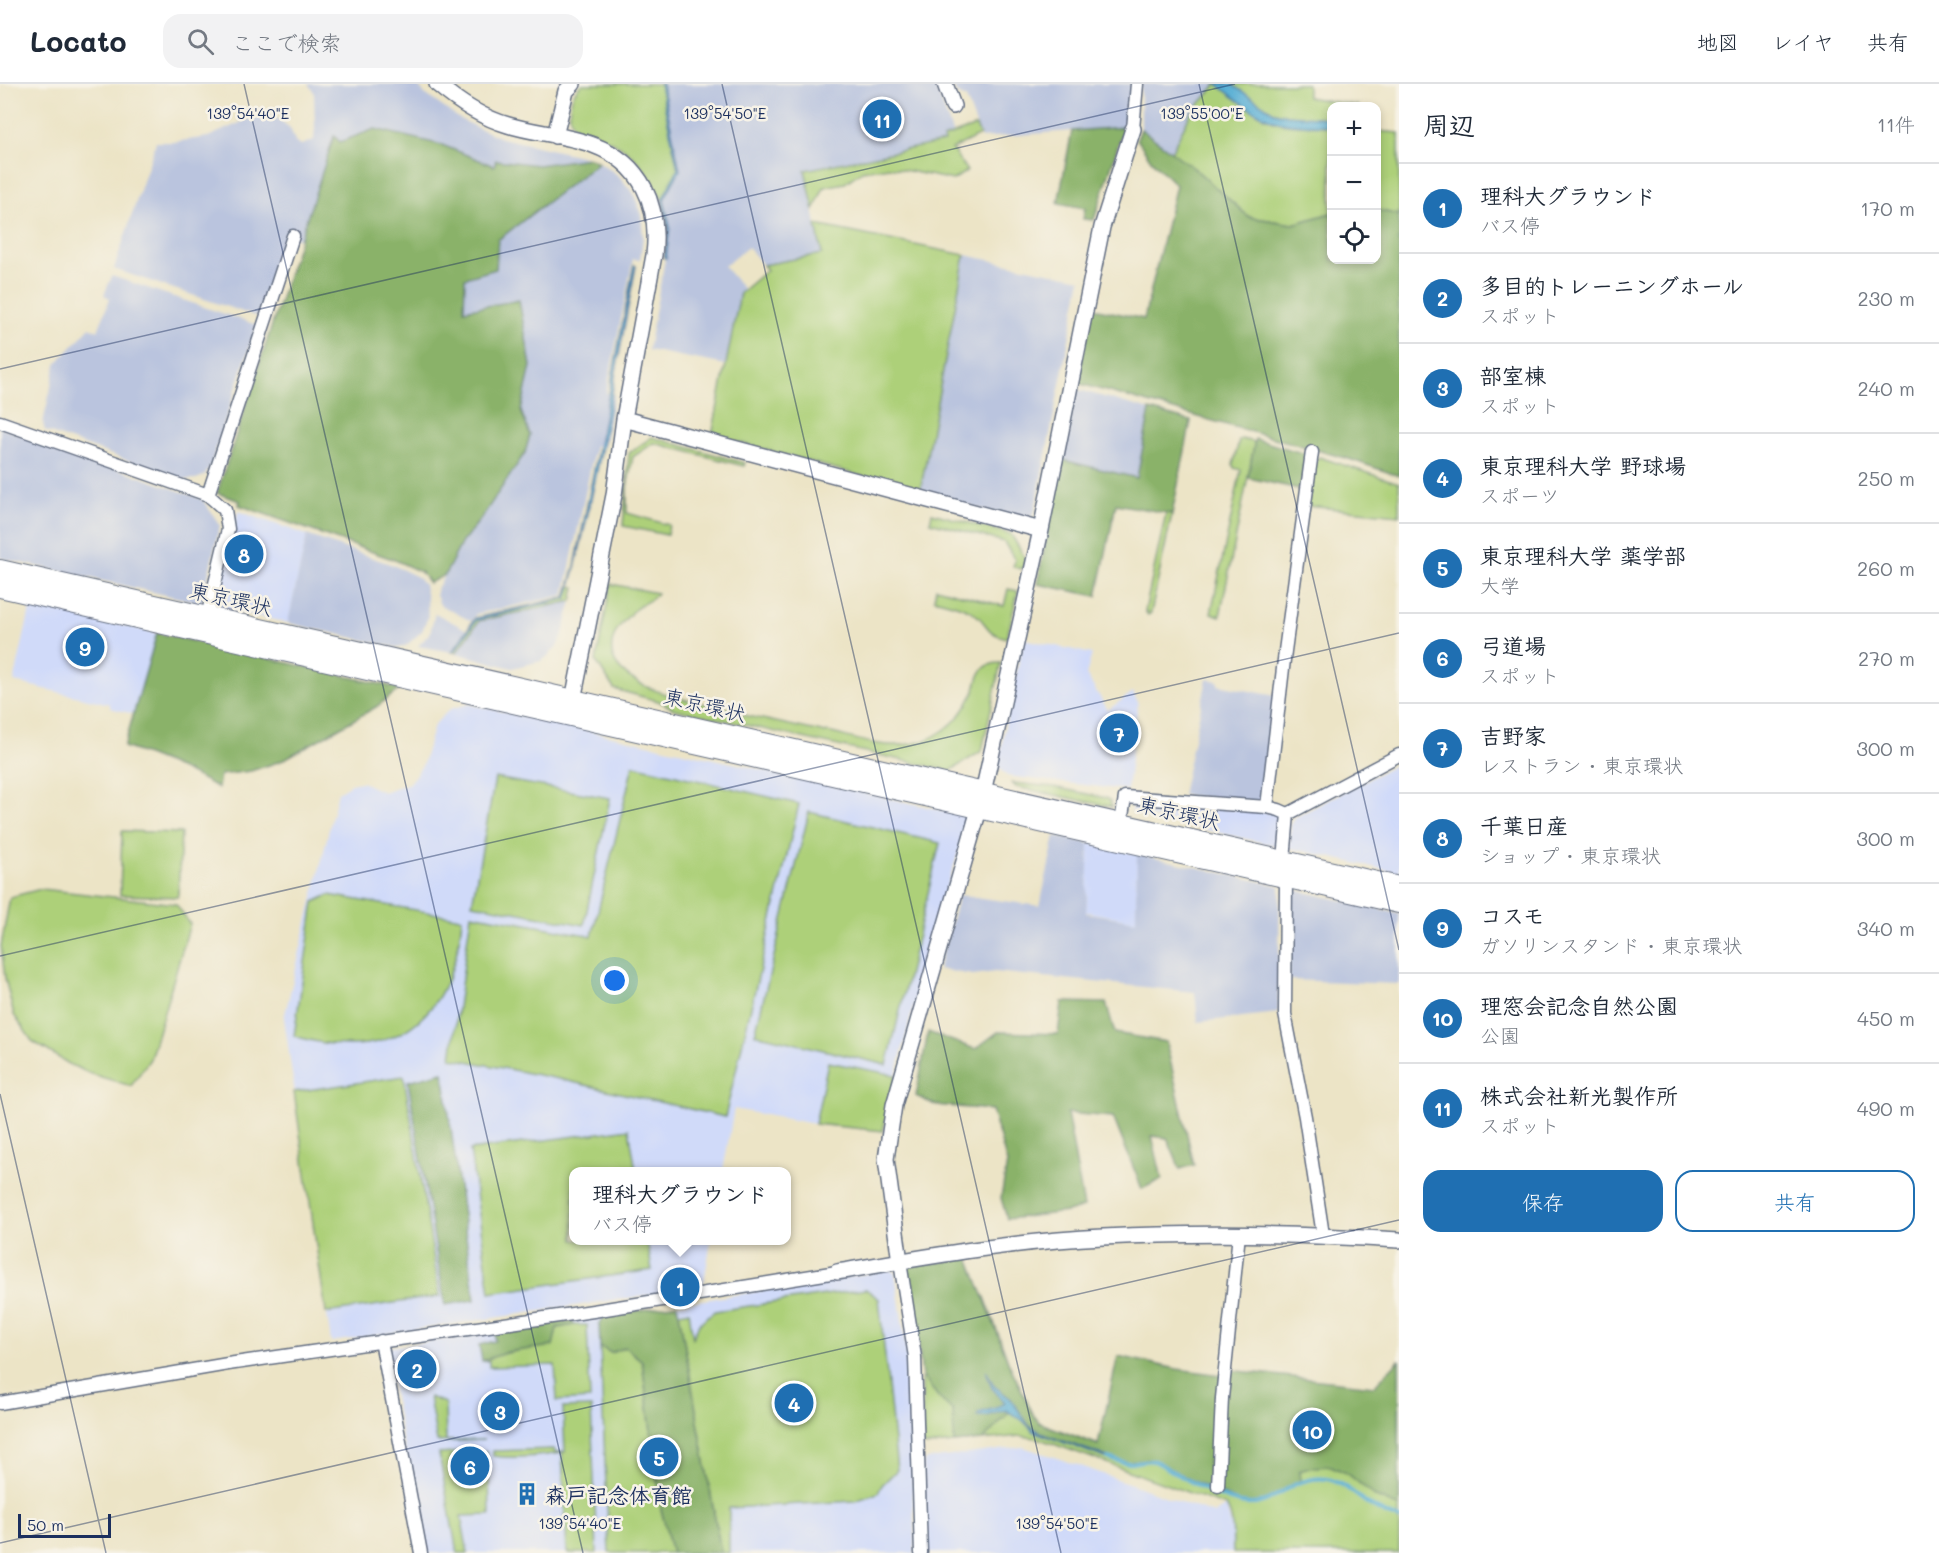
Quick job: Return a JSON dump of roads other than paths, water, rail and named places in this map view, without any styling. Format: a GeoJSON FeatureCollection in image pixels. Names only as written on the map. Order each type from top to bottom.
{"type":"FeatureCollection","features":[{"type":"Feature","properties":{"kind":"highway","name":"東京環状"},"geometry":{"type":"LineString","coordinates":[[0,570],[207,617],[571,707]]}},
{"type":"Feature","properties":{"kind":"highway","name":"東京環状"},"geometry":{"type":"LineString","coordinates":[[0,587],[571,707],[1285,869],[1399,887]]}},
{"type":"Feature","properties":{"kind":"highway","name":"東京環状"},"geometry":{"type":"LineString","coordinates":[[982,799],[1121,823],[1399,903]]}},
{"type":"Feature","properties":{"kind":"street"},"geometry":{"type":"LineString","coordinates":[[437,84],[476,113],[507,125],[592,144],[616,156],[637,176],[648,194],[654,212],[657,234],[624,419],[614,495],[571,707]]}},
{"type":"Feature","properties":{"kind":"street"},"geometry":{"type":"LineString","coordinates":[[555,135],[566,90],[573,84]]}},
{"type":"Feature","properties":{"kind":"street"},"geometry":{"type":"LineString","coordinates":[[945,84],[953,106]]}},
{"type":"Feature","properties":{"kind":"street"},"geometry":{"type":"LineString","coordinates":[[921,1553],[915,1357],[886,1159],[894,1105],[982,799],[1041,530],[1102,227],[1133,129],[1137,84]]}},
{"type":"Feature","properties":{"kind":"street"},"geometry":{"type":"LineString","coordinates":[[208,495],[293,236]]}},
{"type":"Feature","properties":{"kind":"street"},"geometry":{"type":"LineString","coordinates":[[624,419],[1041,530]]}},
{"type":"Feature","properties":{"kind":"street"},"geometry":{"type":"LineString","coordinates":[[0,422],[208,495],[225,510],[228,529],[207,617]]}},
{"type":"Feature","properties":{"kind":"street"},"geometry":{"type":"LineString","coordinates":[[1267,807],[1312,452]]}},
{"type":"Feature","properties":{"kind":"street"},"geometry":{"type":"LineString","coordinates":[[1288,814],[1399,754]]}},
{"type":"Feature","properties":{"kind":"street"},"geometry":{"type":"LineString","coordinates":[[1121,823],[1125,796],[1267,807],[1288,814]]}},
{"type":"Feature","properties":{"kind":"street"},"geometry":{"type":"LineString","coordinates":[[1288,814],[1285,869],[1285,1014],[1305,1117],[1323,1235]]}},
{"type":"Feature","properties":{"kind":"street"},"geometry":{"type":"LineString","coordinates":[[1218,1486],[1222,1398],[1239,1234]]}},
{"type":"Feature","properties":{"kind":"street"},"geometry":{"type":"LineString","coordinates":[[0,1403],[228,1364],[593,1311],[993,1248],[1102,1237],[1239,1234],[1323,1235],[1399,1240]]}},
{"type":"Feature","properties":{"kind":"street"},"geometry":{"type":"LineString","coordinates":[[381,1341],[421,1553]]}},
{"type":"Feature","properties":{"kind":"water"},"geometry":{"type":"Polygon","coordinates":[[[660,84],[662,84],[680,170],[664,200],[670,227],[666,258],[664,258],[668,228],[662,200],[678,169],[660,84]]]}},
{"type":"Feature","properties":{"kind":"water"},"geometry":{"type":"Polygon","coordinates":[[[1216,84],[1231,84],[1274,112],[1327,118],[1327,126],[1275,121],[1249,108],[1216,84]]]}},
{"type":"Feature","properties":{"kind":"water"},"geometry":{"type":"Polygon","coordinates":[[[634,265],[636,266],[596,475],[578,557],[567,598],[476,620],[452,652],[475,618],[566,597],[575,566],[634,265]]]}},
{"type":"Feature","properties":{"kind":"water"},"geometry":{"type":"Polygon","coordinates":[[[986,1370],[994,1386],[1011,1399],[1029,1426],[1048,1436],[1113,1459],[1113,1461],[1033,1431],[1022,1420],[1006,1410],[986,1416],[977,1416],[1005,1402],[992,1388],[986,1370]]]}},
{"type":"Feature","properties":{"kind":"waterway"},"geometry":{"type":"LineString","coordinates":[[1108,1458],[1128,1463],[1154,1461],[1211,1492],[1232,1501],[1250,1504],[1268,1500],[1296,1484],[1322,1478],[1332,1480],[1378,1510],[1399,1519]]}},
{"type":"Feature","properties":{"kind":"place","name":"株式会社新光製作所"},"geometry":{"type":"Point","coordinates":[882,119]}},
{"type":"Feature","properties":{"kind":"place","name":"千葉日産"},"geometry":{"type":"Point","coordinates":[244,554]}},
{"type":"Feature","properties":{"kind":"place","name":"コスモ"},"geometry":{"type":"Point","coordinates":[85,647]}},
{"type":"Feature","properties":{"kind":"place","name":"吉野家"},"geometry":{"type":"Point","coordinates":[1119,733]}},
{"type":"Feature","properties":{"kind":"place","name":"理科大グラウンド"},"geometry":{"type":"Point","coordinates":[680,1287]}},
{"type":"Feature","properties":{"kind":"place","name":"多目的トレーニングホール"},"geometry":{"type":"Point","coordinates":[417,1369]}},
{"type":"Feature","properties":{"kind":"place","name":"東京理科大学 野球場"},"geometry":{"type":"Point","coordinates":[794,1403]}},
{"type":"Feature","properties":{"kind":"place","name":"部室棟"},"geometry":{"type":"Point","coordinates":[500,1411]}},
{"type":"Feature","properties":{"kind":"place","name":"理窓会記念自然公園"},"geometry":{"type":"Point","coordinates":[1312,1430]}},
{"type":"Feature","properties":{"kind":"place","name":"東京理科大学 薬学部"},"geometry":{"type":"Point","coordinates":[659,1457]}},
{"type":"Feature","properties":{"kind":"place","name":"弓道場"},"geometry":{"type":"Point","coordinates":[470,1466]}},
{"type":"Feature","properties":{"kind":"place","name":"森戸記念体育館"},"geometry":{"type":"Point","coordinates":[527,1494]}}]}
